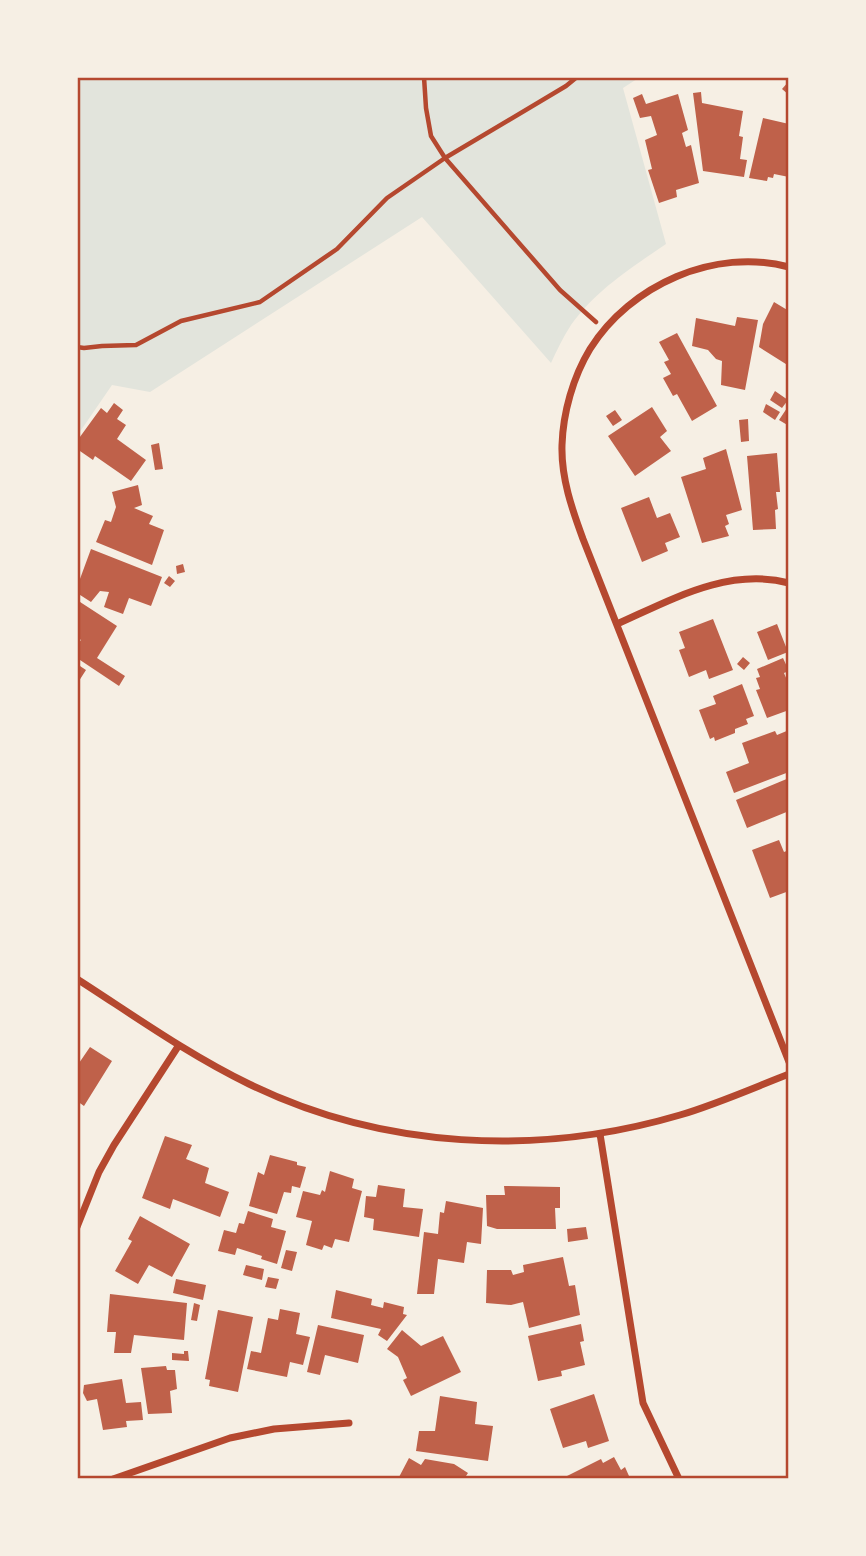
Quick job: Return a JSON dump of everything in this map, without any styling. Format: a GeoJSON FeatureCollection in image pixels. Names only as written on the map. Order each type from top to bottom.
{"type":"FeatureCollection","features":[{"type":"Feature","properties":{"kind":"street"},"geometry":{"type":"LineString","coordinates":[[789,267],[750,262],[722,263],[692,270],[662,283],[634,302],[615,318],[590,349],[571,391],[562,446],[569,500],[789,1062]]}},
{"type":"Feature","properties":{"kind":"street"},"geometry":{"type":"LineString","coordinates":[[617,624],[693,591],[719,583],[748,578],[775,579],[789,583]]}},
{"type":"Feature","properties":{"kind":"street"},"geometry":{"type":"LineString","coordinates":[[77,979],[211,1065],[251,1085],[336,1118],[390,1132],[497,1142],[600,1134],[682,1115],[789,1074]]}},
{"type":"Feature","properties":{"kind":"street"},"geometry":{"type":"LineString","coordinates":[[77,1227],[99,1172],[179,1045]]}},
{"type":"Feature","properties":{"kind":"street"},"geometry":{"type":"LineString","coordinates":[[600,1134],[643,1403],[679,1479]]}},
{"type":"Feature","properties":{"kind":"street"},"geometry":{"type":"LineString","coordinates":[[113,1479],[230,1438],[274,1429],[349,1423]]}},
{"type":"Feature","properties":{"kind":"path"},"geometry":{"type":"LineString","coordinates":[[425,77],[426,108],[431,136],[445,158],[560,290],[605,329]]}},
{"type":"Feature","properties":{"kind":"path"},"geometry":{"type":"LineString","coordinates":[[77,346],[84,348],[136,345],[181,321],[260,302],[337,249],[387,198],[445,158],[566,86],[576,77]]}},
{"type":"Feature","properties":{"kind":"path"},"geometry":{"type":"LineString","coordinates":[[77,353],[84,348]]}},
{"type":"Feature","properties":{"kind":"shaded area"},"geometry":{"type":"Polygon","coordinates":[[[77,77],[640,77],[623,88],[666,244],[615,280],[591,301],[571,325],[551,363],[422,217],[150,392],[112,385],[77,436],[77,77]]]}},
{"type":"Feature","properties":{"kind":"building"},"geometry":{"type":"Polygon","coordinates":[[[789,81],[789,95],[782,89],[789,81]]]}},
{"type":"Feature","properties":{"kind":"building"},"geometry":{"type":"Polygon","coordinates":[[[701,92],[702,103],[743,111],[739,136],[743,137],[740,159],[747,160],[744,177],[703,171],[693,93],[701,92]]]}},
{"type":"Feature","properties":{"kind":"building"},"geometry":{"type":"Polygon","coordinates":[[[642,94],[646,104],[678,94],[688,130],[682,133],[686,147],[691,145],[699,183],[676,190],[677,197],[659,203],[648,170],[652,169],[645,140],[657,135],[651,116],[640,118],[633,98],[642,94]]]}},
{"type":"Feature","properties":{"kind":"building"},"geometry":{"type":"Polygon","coordinates":[[[763,118],[789,124],[789,177],[774,174],[773,178],[768,177],[767,181],[749,178],[763,118]]]}},
{"type":"Feature","properties":{"kind":"building"},"geometry":{"type":"Polygon","coordinates":[[[774,302],[789,311],[789,366],[759,347],[763,324],[774,302]]]}},
{"type":"Feature","properties":{"kind":"building"},"geometry":{"type":"Polygon","coordinates":[[[737,317],[758,320],[745,390],[721,385],[722,361],[716,359],[708,350],[692,346],[696,318],[735,326],[737,317]]]}},
{"type":"Feature","properties":{"kind":"building"},"geometry":{"type":"Polygon","coordinates":[[[677,333],[717,406],[692,421],[677,394],[673,396],[663,378],[671,374],[664,362],[669,360],[659,342],[677,333]]]}},
{"type":"Feature","properties":{"kind":"building"},"geometry":{"type":"Polygon","coordinates":[[[775,391],[788,400],[782,408],[770,400],[775,391]]]}},
{"type":"Feature","properties":{"kind":"building"},"geometry":{"type":"Polygon","coordinates":[[[114,403],[123,410],[117,419],[126,425],[117,439],[146,460],[131,481],[95,456],[93,460],[77,449],[77,441],[101,408],[107,413],[114,403]]]}},
{"type":"Feature","properties":{"kind":"building"},"geometry":{"type":"Polygon","coordinates":[[[766,404],[780,412],[775,420],[763,412],[766,404]]]}},
{"type":"Feature","properties":{"kind":"building"},"geometry":{"type":"Polygon","coordinates":[[[789,405],[789,426],[779,420],[789,405]]]}},
{"type":"Feature","properties":{"kind":"building"},"geometry":{"type":"Polygon","coordinates":[[[652,407],[667,431],[660,437],[671,451],[635,476],[608,436],[652,407]]]}},
{"type":"Feature","properties":{"kind":"building"},"geometry":{"type":"Polygon","coordinates":[[[615,410],[622,420],[613,426],[606,416],[615,410]]]}},
{"type":"Feature","properties":{"kind":"building"},"geometry":{"type":"Polygon","coordinates":[[[748,419],[749,441],[741,442],[739,420],[748,419]]]}},
{"type":"Feature","properties":{"kind":"building"},"geometry":{"type":"Polygon","coordinates":[[[159,443],[163,469],[155,470],[151,445],[159,443]]]}},
{"type":"Feature","properties":{"kind":"building"},"geometry":{"type":"Polygon","coordinates":[[[726,449],[742,510],[726,515],[729,524],[725,526],[729,536],[702,543],[681,477],[706,469],[703,458],[726,449]]]}},
{"type":"Feature","properties":{"kind":"building"},"geometry":{"type":"Polygon","coordinates":[[[777,453],[780,492],[776,492],[776,529],[753,530],[747,456],[777,453]]]}},
{"type":"Feature","properties":{"kind":"building"},"geometry":{"type":"Polygon","coordinates":[[[138,485],[142,505],[134,508],[153,516],[149,524],[164,530],[152,565],[96,542],[105,520],[111,522],[116,507],[112,492],[138,485]]]}},
{"type":"Feature","properties":{"kind":"building"},"geometry":{"type":"Polygon","coordinates":[[[649,497],[657,518],[670,513],[680,537],[665,543],[668,551],[642,562],[621,508],[649,497]]]}},
{"type":"Feature","properties":{"kind":"building"},"geometry":{"type":"Polygon","coordinates":[[[91,549],[162,577],[151,606],[129,598],[123,614],[104,607],[109,592],[100,591],[91,602],[77,593],[91,549]]]}},
{"type":"Feature","properties":{"kind":"building"},"geometry":{"type":"Polygon","coordinates":[[[183,564],[185,572],[177,574],[176,566],[183,564]]]}},
{"type":"Feature","properties":{"kind":"building"},"geometry":{"type":"Polygon","coordinates":[[[169,576],[175,581],[170,587],[164,583],[169,576]]]}},
{"type":"Feature","properties":{"kind":"building"},"geometry":{"type":"Polygon","coordinates":[[[77,600],[117,626],[97,658],[125,676],[119,686],[77,658],[77,645],[81,640],[77,637],[77,600]]]}},
{"type":"Feature","properties":{"kind":"building"},"geometry":{"type":"Polygon","coordinates":[[[713,619],[733,670],[709,679],[706,670],[689,677],[679,650],[685,648],[679,632],[713,619]]]}},
{"type":"Feature","properties":{"kind":"building"},"geometry":{"type":"Polygon","coordinates":[[[777,624],[788,652],[768,660],[757,632],[777,624]]]}},
{"type":"Feature","properties":{"kind":"building"},"geometry":{"type":"Polygon","coordinates":[[[743,657],[750,663],[744,670],[737,664],[743,657]]]}},
{"type":"Feature","properties":{"kind":"building"},"geometry":{"type":"Polygon","coordinates":[[[783,658],[789,671],[784,673],[789,685],[789,710],[767,718],[756,690],[760,689],[756,678],[760,677],[757,669],[783,658]]]}},
{"type":"Feature","properties":{"kind":"building"},"geometry":{"type":"Polygon","coordinates":[[[77,664],[86,670],[77,684],[77,664]]]}},
{"type":"Feature","properties":{"kind":"building"},"geometry":{"type":"Polygon","coordinates":[[[742,684],[754,716],[746,719],[748,724],[735,729],[735,733],[715,741],[714,737],[710,739],[699,710],[716,704],[713,696],[742,684]]]}},
{"type":"Feature","properties":{"kind":"building"},"geometry":{"type":"Polygon","coordinates":[[[789,730],[789,772],[734,793],[726,772],[749,763],[742,743],[775,731],[777,735],[789,730]]]}},
{"type":"Feature","properties":{"kind":"building"},"geometry":{"type":"Polygon","coordinates":[[[789,778],[789,811],[747,828],[736,800],[789,778]]]}},
{"type":"Feature","properties":{"kind":"building"},"geometry":{"type":"Polygon","coordinates":[[[779,840],[784,852],[789,850],[789,891],[770,898],[752,850],[779,840]]]}},
{"type":"Feature","properties":{"kind":"building"},"geometry":{"type":"Polygon","coordinates":[[[90,1047],[112,1061],[84,1106],[77,1101],[77,1066],[90,1047]]]}},
{"type":"Feature","properties":{"kind":"building"},"geometry":{"type":"Polygon","coordinates":[[[165,1136],[192,1145],[186,1159],[209,1168],[205,1183],[229,1192],[220,1217],[173,1199],[170,1209],[142,1198],[165,1136]]]}},
{"type":"Feature","properties":{"kind":"building"},"geometry":{"type":"Polygon","coordinates":[[[270,1155],[306,1167],[300,1188],[292,1186],[291,1193],[284,1192],[277,1214],[249,1206],[258,1172],[264,1175],[270,1155]]]}},
{"type":"Feature","properties":{"kind":"building"},"geometry":{"type":"Polygon","coordinates":[[[330,1171],[354,1179],[352,1188],[362,1191],[349,1242],[335,1239],[332,1248],[324,1245],[322,1250],[306,1245],[312,1221],[296,1217],[303,1191],[320,1195],[322,1190],[325,1192],[330,1171]]]}},
{"type":"Feature","properties":{"kind":"building"},"geometry":{"type":"Polygon","coordinates":[[[378,1185],[405,1189],[403,1207],[423,1209],[419,1237],[373,1230],[374,1219],[364,1217],[366,1196],[376,1197],[378,1185]]]}},
{"type":"Feature","properties":{"kind":"building"},"geometry":{"type":"Polygon","coordinates":[[[504,1186],[560,1187],[560,1208],[555,1208],[556,1229],[497,1229],[487,1226],[486,1195],[505,1195],[504,1186]]]}},
{"type":"Feature","properties":{"kind":"building"},"geometry":{"type":"Polygon","coordinates":[[[446,1201],[483,1208],[481,1244],[467,1242],[464,1263],[438,1259],[434,1294],[417,1294],[424,1232],[438,1234],[440,1212],[444,1213],[446,1201]]]}},
{"type":"Feature","properties":{"kind":"building"},"geometry":{"type":"Polygon","coordinates":[[[248,1211],[273,1219],[271,1227],[286,1231],[277,1264],[237,1248],[235,1255],[218,1251],[224,1230],[236,1233],[239,1223],[244,1224],[248,1211]]]}},
{"type":"Feature","properties":{"kind":"building"},"geometry":{"type":"Polygon","coordinates":[[[140,1216],[190,1244],[172,1277],[149,1265],[138,1284],[115,1271],[132,1241],[128,1239],[140,1216]]]}},
{"type":"Feature","properties":{"kind":"building"},"geometry":{"type":"Polygon","coordinates":[[[586,1227],[588,1239],[568,1242],[567,1229],[586,1227]]]}},
{"type":"Feature","properties":{"kind":"building"},"geometry":{"type":"Polygon","coordinates":[[[286,1250],[297,1252],[292,1271],[281,1268],[286,1250]]]}},
{"type":"Feature","properties":{"kind":"building"},"geometry":{"type":"Polygon","coordinates":[[[563,1257],[569,1286],[575,1285],[580,1315],[529,1328],[523,1302],[511,1305],[486,1303],[487,1270],[511,1270],[513,1275],[524,1272],[523,1265],[563,1257]]]}},
{"type":"Feature","properties":{"kind":"building"},"geometry":{"type":"Polygon","coordinates":[[[246,1265],[264,1269],[262,1280],[243,1275],[246,1265]]]}},
{"type":"Feature","properties":{"kind":"building"},"geometry":{"type":"Polygon","coordinates":[[[268,1277],[279,1279],[276,1289],[265,1287],[268,1277]]]}},
{"type":"Feature","properties":{"kind":"building"},"geometry":{"type":"Polygon","coordinates":[[[176,1279],[206,1285],[203,1300],[173,1293],[176,1279]]]}},
{"type":"Feature","properties":{"kind":"building"},"geometry":{"type":"Polygon","coordinates":[[[336,1290],[372,1299],[371,1305],[383,1308],[384,1302],[404,1307],[403,1314],[407,1315],[387,1341],[378,1335],[381,1329],[331,1318],[336,1290]]]}},
{"type":"Feature","properties":{"kind":"building"},"geometry":{"type":"Polygon","coordinates":[[[110,1294],[187,1303],[184,1340],[134,1335],[131,1353],[114,1353],[116,1332],[107,1332],[110,1294]]]}},
{"type":"Feature","properties":{"kind":"building"},"geometry":{"type":"Polygon","coordinates":[[[194,1303],[200,1305],[197,1321],[191,1320],[194,1303]]]}},
{"type":"Feature","properties":{"kind":"building"},"geometry":{"type":"Polygon","coordinates":[[[280,1309],[300,1313],[296,1334],[310,1337],[303,1365],[290,1362],[287,1377],[247,1369],[251,1351],[261,1353],[268,1318],[278,1320],[280,1309]]]}},
{"type":"Feature","properties":{"kind":"building"},"geometry":{"type":"Polygon","coordinates":[[[218,1310],[253,1317],[238,1392],[209,1386],[210,1380],[205,1379],[218,1310]]]}},
{"type":"Feature","properties":{"kind":"building"},"geometry":{"type":"Polygon","coordinates":[[[581,1324],[584,1341],[580,1342],[585,1365],[561,1371],[562,1376],[538,1381],[528,1336],[581,1324]]]}},
{"type":"Feature","properties":{"kind":"building"},"geometry":{"type":"Polygon","coordinates":[[[318,1325],[364,1335],[358,1363],[325,1355],[320,1375],[307,1372],[318,1325]]]}},
{"type":"Feature","properties":{"kind":"building"},"geometry":{"type":"Polygon","coordinates":[[[402,1330],[421,1346],[443,1336],[461,1372],[411,1396],[403,1380],[407,1378],[398,1357],[387,1349],[402,1330]]]}},
{"type":"Feature","properties":{"kind":"building"},"geometry":{"type":"Polygon","coordinates":[[[184,1351],[188,1351],[189,1361],[172,1360],[172,1353],[184,1354],[184,1351]]]}},
{"type":"Feature","properties":{"kind":"building"},"geometry":{"type":"Polygon","coordinates":[[[166,1366],[167,1370],[175,1370],[177,1389],[170,1391],[172,1413],[148,1414],[141,1368],[166,1366]]]}},
{"type":"Feature","properties":{"kind":"building"},"geometry":{"type":"Polygon","coordinates":[[[122,1379],[126,1403],[141,1402],[143,1420],[126,1421],[127,1427],[103,1430],[97,1399],[87,1401],[83,1393],[84,1385],[122,1379]]]}},
{"type":"Feature","properties":{"kind":"building"},"geometry":{"type":"Polygon","coordinates":[[[594,1394],[609,1441],[588,1448],[586,1441],[563,1448],[550,1409],[594,1394]]]}},
{"type":"Feature","properties":{"kind":"building"},"geometry":{"type":"Polygon","coordinates":[[[440,1396],[477,1402],[475,1424],[493,1426],[488,1461],[416,1451],[419,1431],[435,1431],[440,1396]]]}},
{"type":"Feature","properties":{"kind":"building"},"geometry":{"type":"Polygon","coordinates":[[[614,1457],[621,1470],[625,1467],[629,1476],[624,1479],[569,1479],[567,1476],[601,1459],[603,1463],[614,1457]]]}},
{"type":"Feature","properties":{"kind":"building"},"geometry":{"type":"Polygon","coordinates":[[[409,1458],[421,1465],[425,1459],[454,1464],[468,1473],[464,1479],[398,1479],[409,1458]]]}}]}
